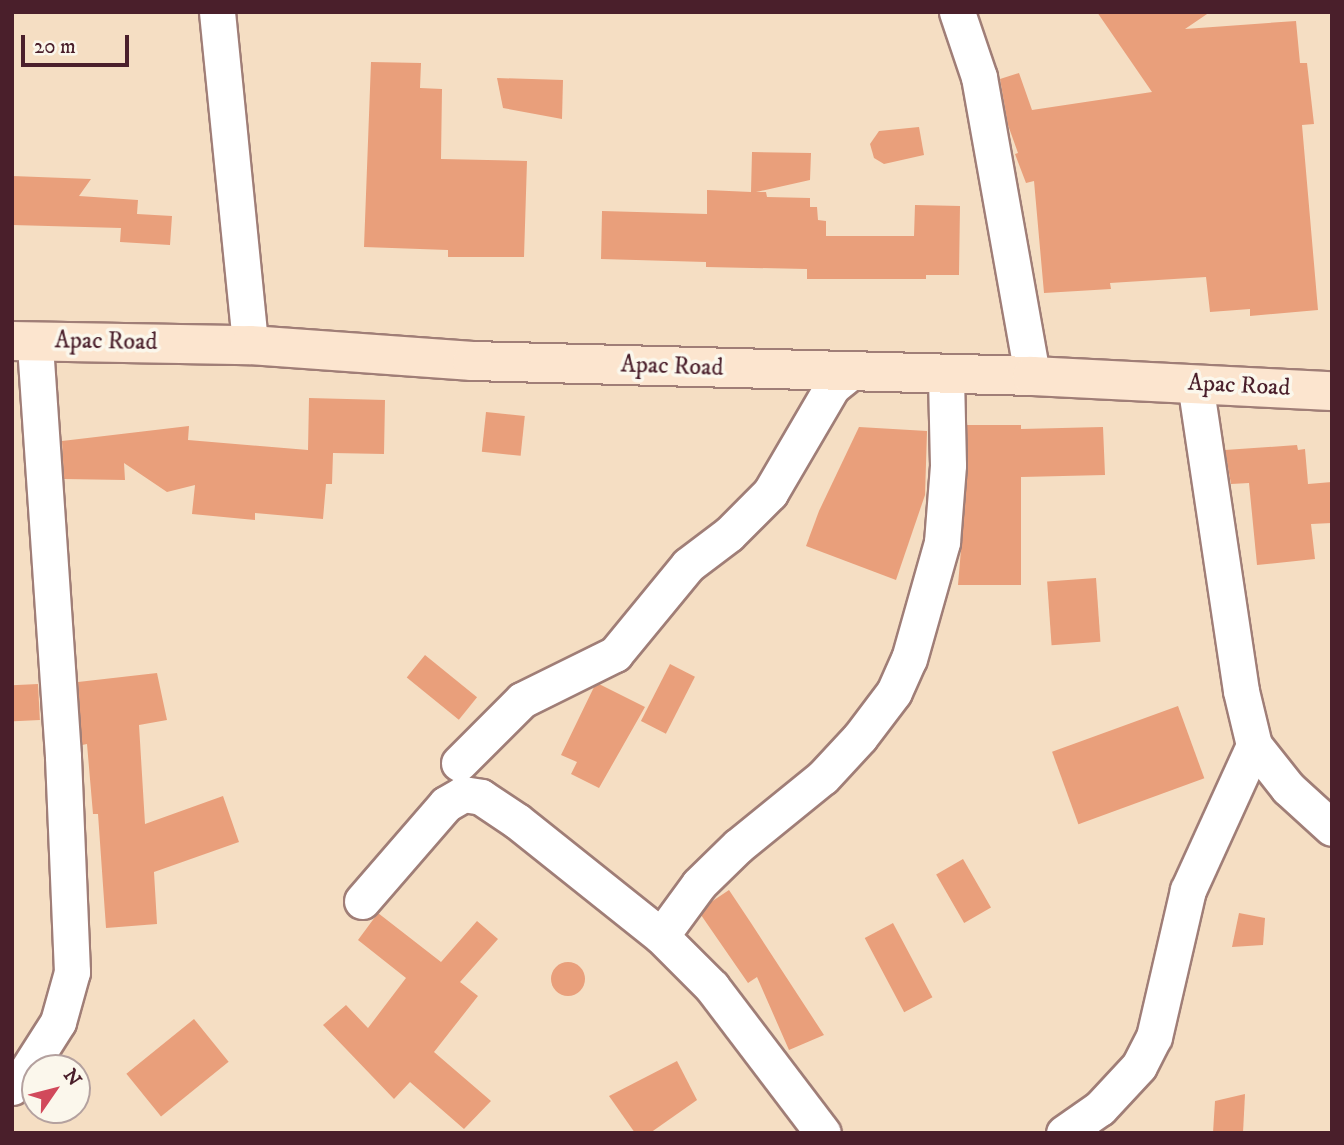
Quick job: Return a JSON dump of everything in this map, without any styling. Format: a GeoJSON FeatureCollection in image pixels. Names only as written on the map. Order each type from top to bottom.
{"type":"FeatureCollection","features":[{"type":"Feature","properties":{"kind":"main road","name":"Apac Road"},"geometry":{"type":"LineString","coordinates":[[24,341],[250,345],[472,361],[946,376],[1032,376],[1332,391]]}},
{"type":"Feature","properties":{"kind":"street"},"geometry":{"type":"LineString","coordinates":[[216,12],[250,345]]}},
{"type":"Feature","properties":{"kind":"street"},"geometry":{"type":"LineString","coordinates":[[957,12],[979,78],[1032,376]]}},
{"type":"Feature","properties":{"kind":"street"},"geometry":{"type":"LineString","coordinates":[[12,1087],[23,1077],[58,1022],[72,972],[62,757],[24,341]]}},
{"type":"Feature","properties":{"kind":"street"},"geometry":{"type":"LineString","coordinates":[[459,763],[522,700],[615,654],[688,565],[729,534],[770,493],[832,387],[849,373]]}},
{"type":"Feature","properties":{"kind":"street"},"geometry":{"type":"LineString","coordinates":[[661,936],[699,884],[738,846],[823,777],[859,737],[898,684],[909,659],[942,542],[948,465],[946,376]]}},
{"type":"Feature","properties":{"kind":"street"},"geometry":{"type":"LineString","coordinates":[[1195,383],[1241,691],[1254,745],[1287,788],[1332,828]]}},
{"type":"Feature","properties":{"kind":"street"},"geometry":{"type":"LineString","coordinates":[[1063,1133],[1100,1108],[1139,1066],[1154,1037],[1188,890],[1254,745]]}},
{"type":"Feature","properties":{"kind":"street"},"geometry":{"type":"LineString","coordinates":[[362,901],[425,825],[446,804],[463,794],[481,797],[517,821],[661,936],[712,987],[823,1133]]}},
{"type":"Feature","properties":{"kind":"building"},"geometry":{"type":"Polygon","coordinates":[[[1097,12],[1210,12],[1185,29],[1296,21],[1300,63],[1307,63],[1314,124],[1302,125],[1318,310],[1250,316],[1250,309],[1210,312],[1206,277],[1110,283],[1111,289],[1044,293],[1034,181],[1026,183],[1015,154],[1018,153],[1008,125],[1000,79],[1019,73],[1032,110],[1152,92],[1097,12]]]}},
{"type":"Feature","properties":{"kind":"building"},"geometry":{"type":"Polygon","coordinates":[[[371,62],[421,63],[420,88],[442,89],[441,159],[527,161],[524,257],[448,257],[448,250],[364,247],[371,62]]]}},
{"type":"Feature","properties":{"kind":"building"},"geometry":{"type":"Polygon","coordinates":[[[497,78],[563,80],[562,119],[503,108],[497,78]]]}},
{"type":"Feature","properties":{"kind":"building"},"geometry":{"type":"Polygon","coordinates":[[[919,127],[924,155],[884,164],[874,158],[870,144],[879,131],[919,127]]]}},
{"type":"Feature","properties":{"kind":"building"},"geometry":{"type":"Polygon","coordinates":[[[752,152],[811,153],[810,180],[756,192],[766,192],[767,197],[810,198],[810,207],[817,207],[818,220],[826,221],[826,236],[914,236],[915,205],[960,206],[959,275],[926,275],[926,279],[807,279],[807,269],[706,267],[706,262],[601,259],[602,211],[707,214],[707,190],[751,192],[752,152]]]}},
{"type":"Feature","properties":{"kind":"building"},"geometry":{"type":"Polygon","coordinates":[[[12,176],[91,179],[79,196],[138,200],[137,214],[172,216],[170,245],[120,242],[121,228],[12,225],[12,176]]]}},
{"type":"Feature","properties":{"kind":"building"},"geometry":{"type":"Polygon","coordinates":[[[309,398],[385,400],[384,454],[333,453],[332,484],[326,484],[323,519],[255,513],[255,520],[192,514],[195,485],[167,492],[124,463],[125,480],[64,479],[62,441],[189,426],[188,440],[308,450],[309,398]]]}},
{"type":"Feature","properties":{"kind":"building"},"geometry":{"type":"Polygon","coordinates":[[[486,412],[525,416],[521,456],[482,452],[486,412]]]}},
{"type":"Feature","properties":{"kind":"building"},"geometry":{"type":"Polygon","coordinates":[[[967,425],[1021,425],[1021,429],[1103,427],[1105,475],[1021,477],[1021,585],[958,585],[968,467],[967,425]]]}},
{"type":"Feature","properties":{"kind":"building"},"geometry":{"type":"Polygon","coordinates":[[[859,427],[927,431],[925,495],[896,580],[806,546],[819,511],[859,427]]]}},
{"type":"Feature","properties":{"kind":"building"},"geometry":{"type":"Polygon","coordinates":[[[1297,445],[1298,450],[1305,449],[1308,484],[1332,482],[1332,523],[1311,524],[1315,559],[1257,565],[1249,483],[1231,484],[1225,450],[1297,445]]]}},
{"type":"Feature","properties":{"kind":"building"},"geometry":{"type":"Polygon","coordinates":[[[1096,578],[1100,642],[1052,645],[1047,581],[1096,578]]]}},
{"type":"Feature","properties":{"kind":"building"},"geometry":{"type":"Polygon","coordinates":[[[425,655],[477,697],[459,720],[407,678],[425,655]]]}},
{"type":"Feature","properties":{"kind":"building"},"geometry":{"type":"Polygon","coordinates":[[[670,664],[695,677],[666,734],[641,721],[670,664]]]}},
{"type":"Feature","properties":{"kind":"building"},"geometry":{"type":"Polygon","coordinates":[[[157,673],[167,720],[139,725],[145,824],[223,796],[239,842],[154,872],[157,924],[106,928],[98,814],[93,814],[87,744],[82,745],[78,682],[157,673]]]}},
{"type":"Feature","properties":{"kind":"building"},"geometry":{"type":"Polygon","coordinates":[[[38,684],[40,720],[14,721],[12,685],[38,684]]]}},
{"type":"Feature","properties":{"kind":"building"},"geometry":{"type":"Polygon","coordinates":[[[599,684],[645,707],[599,788],[571,774],[577,762],[561,755],[594,687],[599,684]]]}},
{"type":"Feature","properties":{"kind":"building"},"geometry":{"type":"Polygon","coordinates":[[[1178,706],[1204,778],[1078,824],[1052,752],[1178,706]]]}},
{"type":"Feature","properties":{"kind":"building"},"geometry":{"type":"Polygon","coordinates":[[[963,859],[991,907],[964,923],[936,874],[963,859]]]}},
{"type":"Feature","properties":{"kind":"building"},"geometry":{"type":"Polygon","coordinates":[[[729,890],[824,1035],[789,1050],[757,977],[748,983],[701,915],[711,902],[729,890]]]}},
{"type":"Feature","properties":{"kind":"building"},"geometry":{"type":"Polygon","coordinates":[[[378,913],[441,962],[477,921],[498,939],[460,982],[478,996],[434,1052],[491,1101],[464,1129],[410,1082],[394,1099],[323,1025],[346,1005],[368,1028],[406,978],[358,940],[378,913]]]}},
{"type":"Feature","properties":{"kind":"building"},"geometry":{"type":"Polygon","coordinates":[[[1239,913],[1265,918],[1263,945],[1232,947],[1239,913]]]}},
{"type":"Feature","properties":{"kind":"building"},"geometry":{"type":"Polygon","coordinates":[[[893,923],[932,997],[904,1012],[865,938],[893,923]]]}},
{"type":"Feature","properties":{"kind":"building"},"geometry":{"type":"Polygon","coordinates":[[[568,962],[580,967],[585,979],[580,991],[568,996],[556,991],[551,979],[556,967],[568,962]]]}},
{"type":"Feature","properties":{"kind":"building"},"geometry":{"type":"Polygon","coordinates":[[[194,1019],[229,1062],[161,1116],[126,1074],[194,1019]]]}},
{"type":"Feature","properties":{"kind":"building"},"geometry":{"type":"Polygon","coordinates":[[[677,1061],[697,1100],[650,1133],[635,1133],[609,1096],[677,1061]]]}},
{"type":"Feature","properties":{"kind":"building"},"geometry":{"type":"Polygon","coordinates":[[[1245,1094],[1243,1133],[1213,1133],[1215,1101],[1245,1094]]]}}]}
